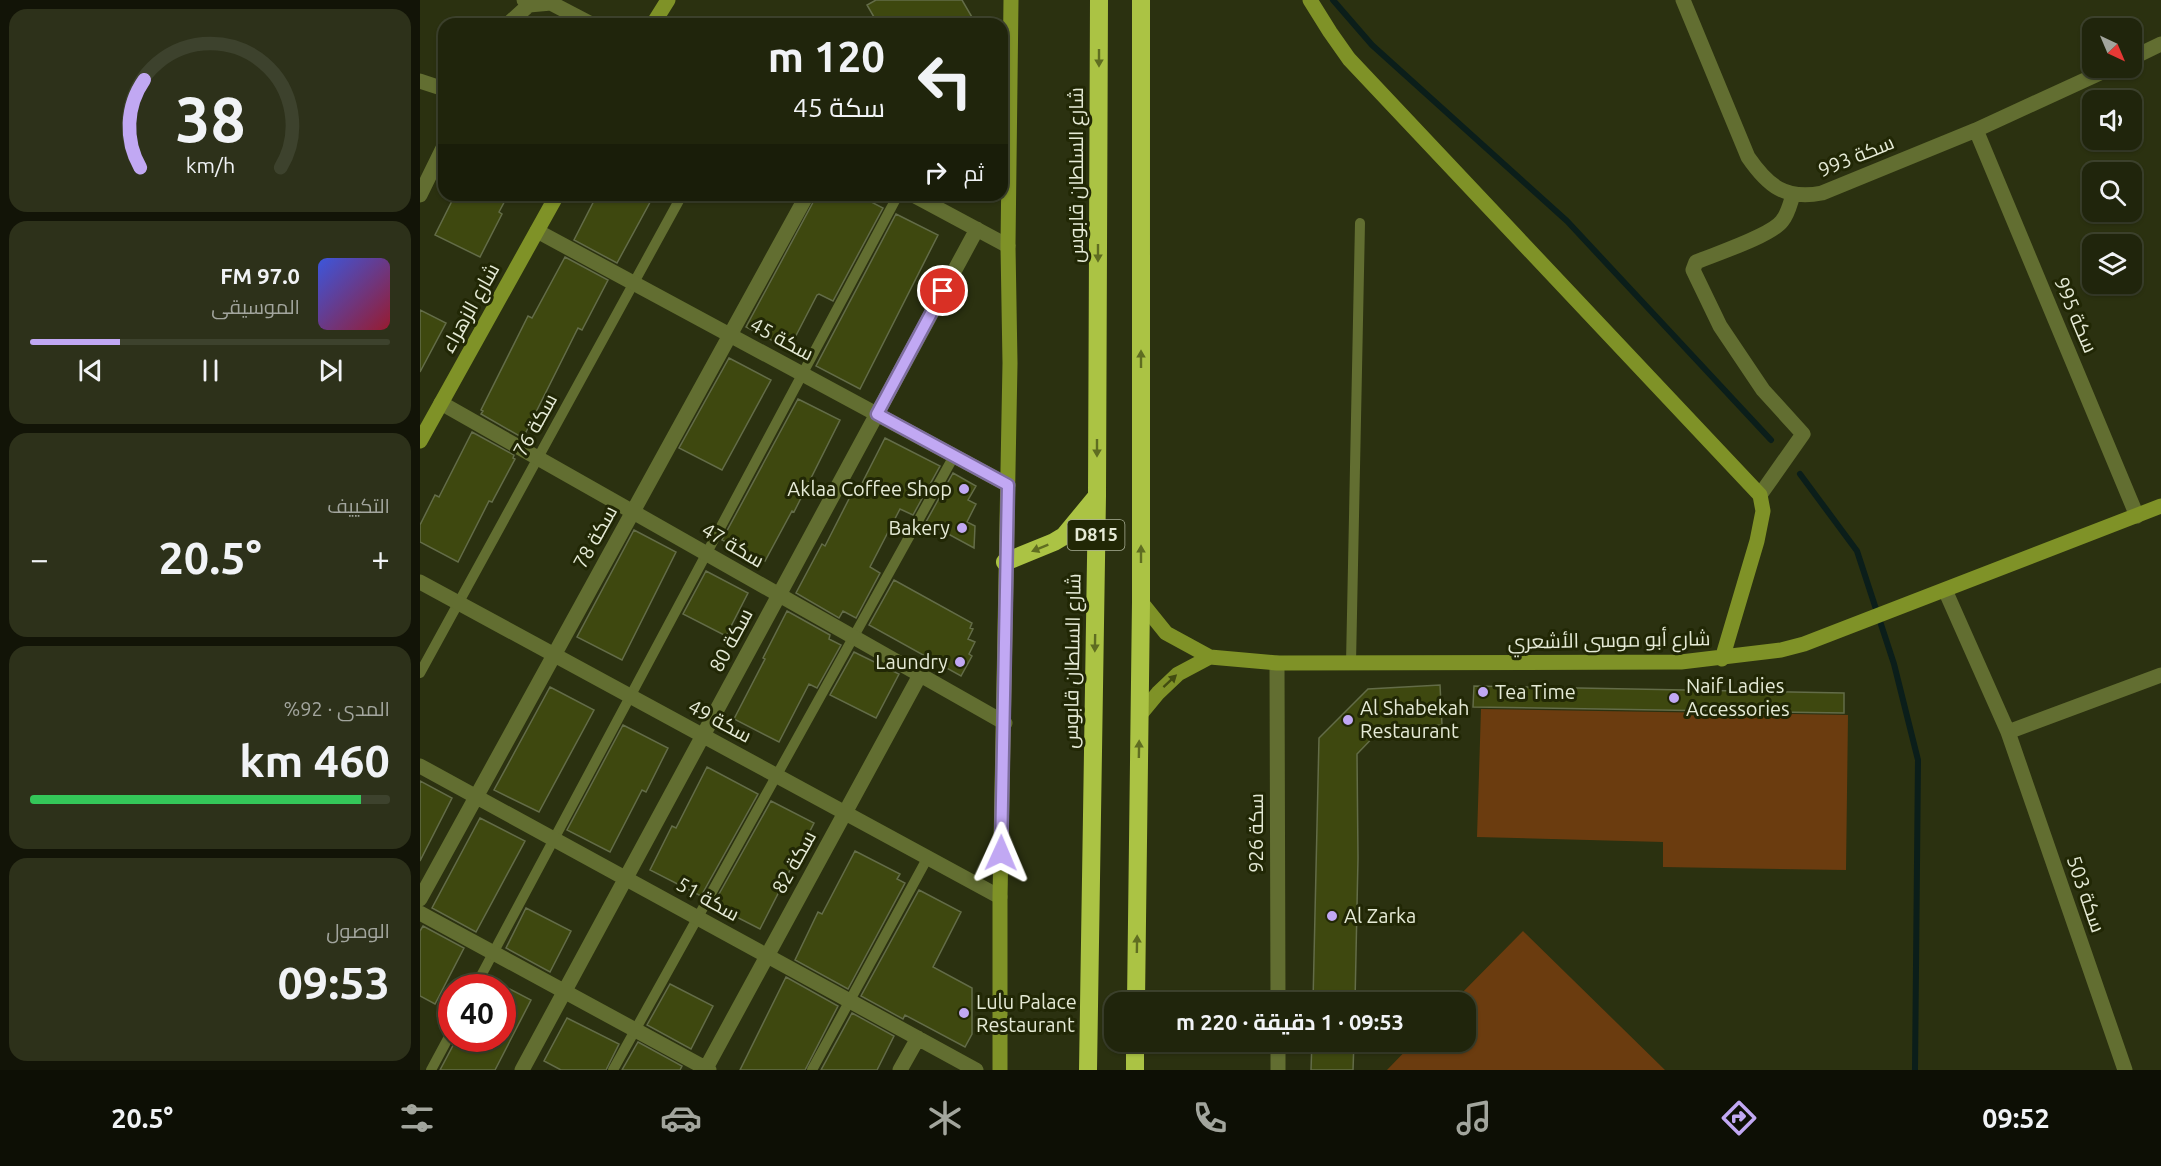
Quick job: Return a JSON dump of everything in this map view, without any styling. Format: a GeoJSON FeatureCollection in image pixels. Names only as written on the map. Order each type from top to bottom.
{"type":"FeatureCollection","features":[{"type":"Feature","properties":{"kind":"highway","name":"شارع السلطان قابوس"},"geometry":{"type":"LineString","coordinates":[[1088,1070],[1097,496],[1099,0]]}},
{"type":"Feature","properties":{"kind":"highway","name":"D815"},"geometry":{"type":"LineString","coordinates":[[1136,992],[1141,602],[1142,0]]}},
{"type":"Feature","properties":{"kind":"highway"},"geometry":{"type":"LineString","coordinates":[[1005,562],[1064,536],[1097,496]]}},
{"type":"Feature","properties":{"kind":"highway"},"geometry":{"type":"LineString","coordinates":[[1135,1070],[1136,1052]]}},
{"type":"Feature","properties":{"kind":"street"},"geometry":{"type":"LineString","coordinates":[[657,18],[668,0]]}},
{"type":"Feature","properties":{"kind":"street"},"geometry":{"type":"LineString","coordinates":[[1000,1070],[1000,897],[1010,363],[1008,246],[1011,0]]}},
{"type":"Feature","properties":{"kind":"street"},"geometry":{"type":"LineString","coordinates":[[1310,0],[1349,59],[1760,495],[1763,511],[1757,541],[1722,658]]}},
{"type":"Feature","properties":{"kind":"street"},"geometry":{"type":"LineString","coordinates":[[1683,0],[1749,157],[1761,176],[1793,195],[1782,223],[1696,262],[1693,270],[1720,326],[1763,390],[1803,434],[1760,495]]}},
{"type":"Feature","properties":{"kind":"street"},"geometry":{"type":"LineString","coordinates":[[513,18],[527,2],[551,3],[580,18]]}},
{"type":"Feature","properties":{"kind":"street"},"geometry":{"type":"LineString","coordinates":[[2142,53],[2161,44]]}},
{"type":"Feature","properties":{"kind":"street","name":"سكة 993"},"geometry":{"type":"LineString","coordinates":[[1793,195],[1807,196],[1822,193],[1976,130],[2089,78]]}},
{"type":"Feature","properties":{"kind":"street"},"geometry":{"type":"LineString","coordinates":[[420,81],[438,87]]}},
{"type":"Feature","properties":{"kind":"street","name":"سكة 995"},"geometry":{"type":"LineString","coordinates":[[1976,130],[2138,516]]}},
{"type":"Feature","properties":{"kind":"street"},"geometry":{"type":"LineString","coordinates":[[420,195],[438,158]]}},
{"type":"Feature","properties":{"kind":"street","name":"شارع الزهراء"},"geometry":{"type":"LineString","coordinates":[[420,441],[554,201]]}},
{"type":"Feature","properties":{"kind":"street","name":"سكة 78"},"geometry":{"type":"LineString","coordinates":[[420,899],[804,201]]}},
{"type":"Feature","properties":{"kind":"street"},"geometry":{"type":"LineString","coordinates":[[924,201],[1008,246]]}},
{"type":"Feature","properties":{"kind":"street","name":"سكة 80"},"geometry":{"type":"LineString","coordinates":[[522,1070],[977,229]]}},
{"type":"Feature","properties":{"kind":"street","name":"سكة 45"},"geometry":{"type":"LineString","coordinates":[[537,231],[1008,485]]}},
{"type":"Feature","properties":{"kind":"street","name":"سكة 47"},"geometry":{"type":"LineString","coordinates":[[441,404],[1005,723]]}},
{"type":"Feature","properties":{"kind":"street","name":"شارع أبو موسى الأشعري"},"geometry":{"type":"LineString","coordinates":[[1141,602],[1166,633],[1210,657],[1277,663],[1681,663],[1781,650],[1804,644],[2161,506]]}},
{"type":"Feature","properties":{"kind":"street","name":"سكة 49"},"geometry":{"type":"LineString","coordinates":[[420,582],[1000,897]]}},
{"type":"Feature","properties":{"kind":"street","name":"سكة 503"},"geometry":{"type":"LineString","coordinates":[[1945,590],[2008,732],[2125,1070]]}},
{"type":"Feature","properties":{"kind":"street"},"geometry":{"type":"LineString","coordinates":[[1139,716],[1178,674],[1210,657]]}},
{"type":"Feature","properties":{"kind":"street","name":"سكة 926"},"geometry":{"type":"LineString","coordinates":[[1277,663],[1278,992]]}},
{"type":"Feature","properties":{"kind":"street","name":"سكة 82"},"geometry":{"type":"LineString","coordinates":[[707,1069],[920,675]]}},
{"type":"Feature","properties":{"kind":"street"},"geometry":{"type":"LineString","coordinates":[[2008,732],[2161,675]]}},
{"type":"Feature","properties":{"kind":"street","name":"سكة 51"},"geometry":{"type":"LineString","coordinates":[[420,766],[976,1070]]}},
{"type":"Feature","properties":{"kind":"street"},"geometry":{"type":"LineString","coordinates":[[420,914],[707,1069]]}},
{"type":"Feature","properties":{"kind":"street"},"geometry":{"type":"LineString","coordinates":[[900,1070],[918,1038]]}},
{"type":"Feature","properties":{"kind":"street"},"geometry":{"type":"LineString","coordinates":[[1278,1052],[1278,1070]]}},
{"type":"Feature","properties":{"kind":"lane","name":"سكة 76"},"geometry":{"type":"LineString","coordinates":[[420,673],[679,201]]}},
{"type":"Feature","properties":{"kind":"lane"},"geometry":{"type":"LineString","coordinates":[[482,974],[895,201]]}},
{"type":"Feature","properties":{"kind":"lane"},"geometry":{"type":"LineString","coordinates":[[1351,663],[1360,223]]}},
{"type":"Feature","properties":{"kind":"lane"},"geometry":{"type":"LineString","coordinates":[[613,1070],[954,456]]}},
{"type":"Feature","properties":{"kind":"lane"},"geometry":{"type":"LineString","coordinates":[[812,1070],[928,857]]}},
{"type":"Feature","properties":{"kind":"lane"},"geometry":{"type":"LineString","coordinates":[[431,1070],[441,1052]]}},
{"type":"Feature","properties":{"kind":"shaded area"},"geometry":{"type":"Polygon","coordinates":[[[1481,709],[1848,715],[1846,870],[1663,867],[1663,842],[1477,837],[1481,709]]]}},
{"type":"Feature","properties":{"kind":"shaded area"},"geometry":{"type":"Polygon","coordinates":[[[1523,931],[1665,1070],[1387,1070],[1404,1052],[1476,1052],[1476,992],[1463,992],[1523,931]]]}},
{"type":"Feature","properties":{"kind":"building"},"geometry":{"type":"Polygon","coordinates":[[[876,0],[962,0],[972,18],[875,18],[867,5],[876,0]]]}},
{"type":"Feature","properties":{"kind":"building"},"geometry":{"type":"Polygon","coordinates":[[[452,201],[505,201],[499,212],[502,214],[480,257],[435,235],[452,201]]]}},
{"type":"Feature","properties":{"kind":"building"},"geometry":{"type":"Polygon","coordinates":[[[594,201],[651,201],[617,263],[574,240],[594,201]]]}},
{"type":"Feature","properties":{"kind":"building"},"geometry":{"type":"Polygon","coordinates":[[[814,201],[870,201],[883,208],[833,301],[817,295],[789,349],[746,327],[814,201]]]}},
{"type":"Feature","properties":{"kind":"building"},"geometry":{"type":"Polygon","coordinates":[[[896,214],[938,235],[860,389],[816,366],[896,214]]]}},
{"type":"Feature","properties":{"kind":"building"},"geometry":{"type":"Polygon","coordinates":[[[565,257],[608,280],[582,330],[578,328],[523,438],[481,414],[483,411],[481,410],[528,316],[532,318],[565,257]]]}},
{"type":"Feature","properties":{"kind":"building"},"geometry":{"type":"Polygon","coordinates":[[[420,310],[446,323],[420,372],[420,310]]]}},
{"type":"Feature","properties":{"kind":"building"},"geometry":{"type":"Polygon","coordinates":[[[729,358],[771,380],[722,470],[679,448],[729,358]]]}},
{"type":"Feature","properties":{"kind":"building"},"geometry":{"type":"Polygon","coordinates":[[[798,399],[840,420],[794,512],[792,511],[765,561],[722,540],[798,399]]]}},
{"type":"Feature","properties":{"kind":"building"},"geometry":{"type":"Polygon","coordinates":[[[472,432],[514,455],[515,459],[492,502],[489,501],[458,562],[420,542],[420,525],[435,495],[439,497],[472,432]]]}},
{"type":"Feature","properties":{"kind":"building"},"geometry":{"type":"Polygon","coordinates":[[[885,438],[940,466],[913,515],[900,509],[870,567],[880,573],[856,618],[843,611],[839,618],[796,593],[822,544],[825,546],[853,491],[857,493],[885,438]]]}},
{"type":"Feature","properties":{"kind":"building"},"geometry":{"type":"Polygon","coordinates":[[[953,473],[976,486],[968,500],[976,504],[967,522],[975,526],[974,548],[926,522],[953,473]]]}},
{"type":"Feature","properties":{"kind":"building"},"geometry":{"type":"Polygon","coordinates":[[[634,530],[676,552],[622,660],[577,637],[634,530]]]}},
{"type":"Feature","properties":{"kind":"building"},"geometry":{"type":"Polygon","coordinates":[[[706,571],[748,593],[726,636],[683,614],[706,571]]]}},
{"type":"Feature","properties":{"kind":"building"},"geometry":{"type":"Polygon","coordinates":[[[894,580],[972,623],[970,628],[973,629],[968,639],[975,642],[969,654],[972,656],[961,676],[869,625],[894,580]]]}},
{"type":"Feature","properties":{"kind":"building"},"geometry":{"type":"Polygon","coordinates":[[[787,611],[830,635],[829,639],[841,645],[817,688],[809,684],[779,742],[734,719],[787,611]]]}},
{"type":"Feature","properties":{"kind":"building"},"geometry":{"type":"Polygon","coordinates":[[[854,652],[899,674],[876,718],[830,695],[854,652]]]}},
{"type":"Feature","properties":{"kind":"building"},"geometry":{"type":"Polygon","coordinates":[[[1440,685],[1442,725],[1382,728],[1357,754],[1355,992],[1313,992],[1319,738],[1368,689],[1440,685]]]}},
{"type":"Feature","properties":{"kind":"building"},"geometry":{"type":"Polygon","coordinates":[[[1474,686],[1844,693],[1844,713],[1473,707],[1474,686]]]}},
{"type":"Feature","properties":{"kind":"building"},"geometry":{"type":"Polygon","coordinates":[[[550,687],[594,710],[539,812],[494,790],[550,687]]]}},
{"type":"Feature","properties":{"kind":"building"},"geometry":{"type":"Polygon","coordinates":[[[623,725],[668,748],[646,792],[642,790],[610,852],[567,830],[623,725]]]}},
{"type":"Feature","properties":{"kind":"building"},"geometry":{"type":"Polygon","coordinates":[[[707,767],[758,794],[701,896],[650,870],[672,826],[676,828],[707,767]]]}},
{"type":"Feature","properties":{"kind":"building"},"geometry":{"type":"Polygon","coordinates":[[[420,781],[452,798],[420,861],[420,781]]]}},
{"type":"Feature","properties":{"kind":"building"},"geometry":{"type":"Polygon","coordinates":[[[771,801],[814,823],[760,929],[715,906],[717,904],[714,903],[771,801]]]}},
{"type":"Feature","properties":{"kind":"building"},"geometry":{"type":"Polygon","coordinates":[[[480,818],[525,841],[476,932],[432,908],[480,818]]]}},
{"type":"Feature","properties":{"kind":"building"},"geometry":{"type":"Polygon","coordinates":[[[855,851],[900,874],[897,879],[905,883],[848,989],[795,960],[818,912],[822,914],[855,851]]]}},
{"type":"Feature","properties":{"kind":"building"},"geometry":{"type":"Polygon","coordinates":[[[919,890],[961,912],[933,967],[972,988],[972,1034],[965,1047],[905,1015],[903,1019],[861,996],[919,890]]]}},
{"type":"Feature","properties":{"kind":"building"},"geometry":{"type":"Polygon","coordinates":[[[526,908],[571,931],[550,972],[506,948],[526,908]]]}},
{"type":"Feature","properties":{"kind":"building"},"geometry":{"type":"Polygon","coordinates":[[[423,926],[464,948],[451,974],[438,974],[438,998],[435,1004],[420,996],[420,931],[423,926]]]}},
{"type":"Feature","properties":{"kind":"building"},"geometry":{"type":"Polygon","coordinates":[[[786,977],[838,1006],[805,1070],[740,1070],[786,977]]]}},
{"type":"Feature","properties":{"kind":"building"},"geometry":{"type":"Polygon","coordinates":[[[670,984],[713,1006],[691,1049],[647,1025],[670,984]]]}},
{"type":"Feature","properties":{"kind":"building"},"geometry":{"type":"Polygon","coordinates":[[[516,992],[531,1000],[516,1029],[516,992]]]}},
{"type":"Feature","properties":{"kind":"building"},"geometry":{"type":"Polygon","coordinates":[[[852,1013],[894,1036],[877,1070],[821,1070],[852,1013]]]}},
{"type":"Feature","properties":{"kind":"building"},"geometry":{"type":"Polygon","coordinates":[[[567,1018],[619,1044],[606,1070],[561,1070],[544,1061],[567,1018]]]}},
{"type":"Feature","properties":{"kind":"building"},"geometry":{"type":"Polygon","coordinates":[[[638,1042],[682,1066],[680,1070],[622,1070],[638,1042]]]}},
{"type":"Feature","properties":{"kind":"building"},"geometry":{"type":"Polygon","coordinates":[[[450,1052],[504,1052],[495,1070],[440,1070],[450,1052]]]}},
{"type":"Feature","properties":{"kind":"building"},"geometry":{"type":"Polygon","coordinates":[[[1312,1052],[1354,1052],[1353,1070],[1311,1070],[1312,1052]]]}},
{"type":"Feature","properties":{"kind":"waterway"},"geometry":{"type":"LineString","coordinates":[[1333,0],[1372,45],[1567,221],[1771,440]]}},
{"type":"Feature","properties":{"kind":"waterway"},"geometry":{"type":"LineString","coordinates":[[1800,474],[1857,551],[1894,664],[1918,760],[1915,1070]]}},
{"type":"Feature","properties":{"kind":"place","name":"Aklaa Coffee Shop"},"geometry":{"type":"Point","coordinates":[964,489]}},
{"type":"Feature","properties":{"kind":"place","name":"Bakery"},"geometry":{"type":"Point","coordinates":[962,528]}},
{"type":"Feature","properties":{"kind":"place","name":"Laundry"},"geometry":{"type":"Point","coordinates":[960,662]}},
{"type":"Feature","properties":{"kind":"place","name":"Tea Time"},"geometry":{"type":"Point","coordinates":[1483,692]}},
{"type":"Feature","properties":{"kind":"place","name":"Naif Ladies Accessories"},"geometry":{"type":"Point","coordinates":[1674,698]}},
{"type":"Feature","properties":{"kind":"place","name":"Al Shabekah Restaurant"},"geometry":{"type":"Point","coordinates":[1348,720]}},
{"type":"Feature","properties":{"kind":"place","name":"Al Zarka"},"geometry":{"type":"Point","coordinates":[1332,916]}},
{"type":"Feature","properties":{"kind":"place","name":"Lulu Palace Restaurant"},"geometry":{"type":"Point","coordinates":[964,1013]}},
{"type":"Feature","properties":{"kind":"route"},"geometry":{"type":"LineString","coordinates":[[943,291],[877,414],[1008,485],[1001,853]]}}]}
